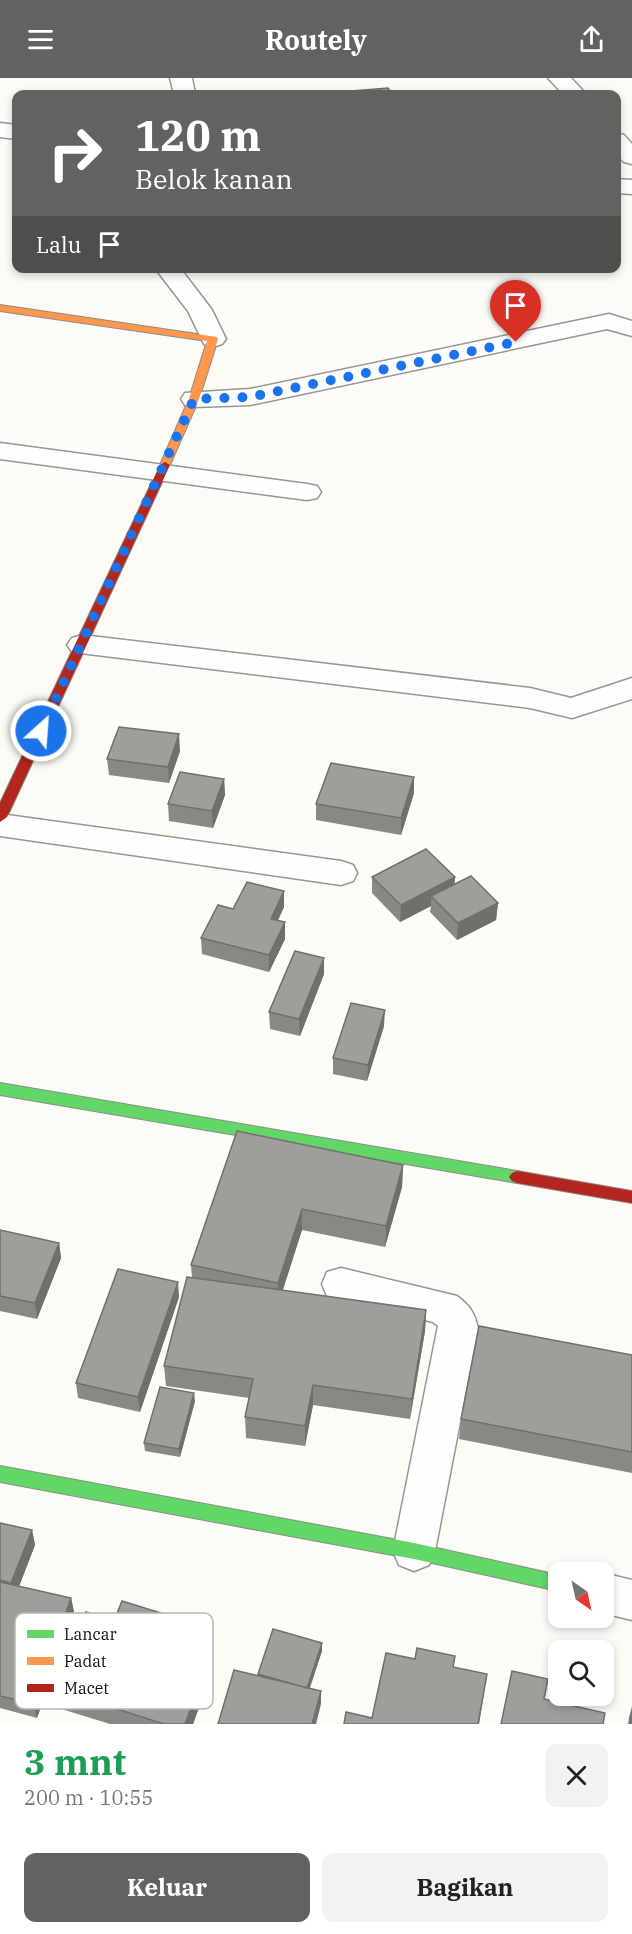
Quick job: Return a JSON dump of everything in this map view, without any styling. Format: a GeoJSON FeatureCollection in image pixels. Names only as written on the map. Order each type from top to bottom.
{"type":"FeatureCollection","features":[{"type":"Feature","properties":{"kind":"street"},"geometry":{"type":"LineString","coordinates":[[560,78],[571,90]]}},
{"type":"Feature","properties":{"kind":"street"},"geometry":{"type":"LineString","coordinates":[[621,146],[632,158]]}},
{"type":"Feature","properties":{"kind":"street"},"geometry":{"type":"LineString","coordinates":[[0,817],[162,473],[194,399],[213,339],[200,312],[171,273]]}},
{"type":"Feature","properties":{"kind":"street"},"geometry":{"type":"LineString","coordinates":[[0,308],[213,339]]}},
{"type":"Feature","properties":{"kind":"street"},"geometry":{"type":"LineString","coordinates":[[194,399],[250,397],[609,321],[632,329]]}},
{"type":"Feature","properties":{"kind":"street"},"geometry":{"type":"LineString","coordinates":[[0,451],[307,492]]}},
{"type":"Feature","properties":{"kind":"street"},"geometry":{"type":"LineString","coordinates":[[82,645],[530,698],[572,708],[632,688]]}},
{"type":"Feature","properties":{"kind":"street"},"geometry":{"type":"LineString","coordinates":[[0,825],[341,873]]}},
{"type":"Feature","properties":{"kind":"street"},"geometry":{"type":"LineString","coordinates":[[0,1089],[632,1197]]}},
{"type":"Feature","properties":{"kind":"street"},"geometry":{"type":"LineString","coordinates":[[341,1284],[443,1308],[456,1317],[458,1329],[414,1551]]}},
{"type":"Feature","properties":{"kind":"street"},"geometry":{"type":"LineString","coordinates":[[0,1474],[414,1551],[548,1581]]}},
{"type":"Feature","properties":{"kind":"street"},"geometry":{"type":"LineString","coordinates":[[614,1596],[632,1600]]}},
{"type":"Feature","properties":{"kind":"building"},"geometry":{"type":"Polygon","coordinates":[[[388,88],[389,90],[365,90],[388,88]]]}},
{"type":"Feature","properties":{"kind":"building"},"geometry":{"type":"Polygon","coordinates":[[[119,727],[179,734],[168,767],[107,759],[119,727]]]}},
{"type":"Feature","properties":{"kind":"building"},"geometry":{"type":"Polygon","coordinates":[[[331,763],[414,777],[401,818],[316,804],[331,763]]]}},
{"type":"Feature","properties":{"kind":"building"},"geometry":{"type":"Polygon","coordinates":[[[180,772],[224,779],[212,811],[168,804],[180,772]]]}},
{"type":"Feature","properties":{"kind":"building"},"geometry":{"type":"Polygon","coordinates":[[[426,849],[455,877],[401,905],[372,877],[426,849]]]}},
{"type":"Feature","properties":{"kind":"building"},"geometry":{"type":"Polygon","coordinates":[[[471,876],[498,903],[458,923],[431,896],[471,876]]]}},
{"type":"Feature","properties":{"kind":"building"},"geometry":{"type":"Polygon","coordinates":[[[247,882],[284,891],[271,919],[285,922],[269,955],[201,938],[218,905],[233,909],[247,882]]]}},
{"type":"Feature","properties":{"kind":"building"},"geometry":{"type":"Polygon","coordinates":[[[295,951],[324,958],[299,1019],[269,1012],[295,951]]]}},
{"type":"Feature","properties":{"kind":"building"},"geometry":{"type":"Polygon","coordinates":[[[351,1003],[385,1010],[368,1065],[333,1058],[351,1003]]]}},
{"type":"Feature","properties":{"kind":"building"},"geometry":{"type":"Polygon","coordinates":[[[237,1131],[403,1165],[386,1226],[302,1209],[278,1283],[191,1265],[237,1131]]]}},
{"type":"Feature","properties":{"kind":"building"},"geometry":{"type":"Polygon","coordinates":[[[0,1230],[59,1243],[35,1303],[0,1296],[0,1230]]]}},
{"type":"Feature","properties":{"kind":"building"},"geometry":{"type":"Polygon","coordinates":[[[118,1269],[178,1282],[138,1397],[76,1383],[118,1269]]]}},
{"type":"Feature","properties":{"kind":"building"},"geometry":{"type":"Polygon","coordinates":[[[187,1277],[426,1310],[412,1399],[313,1385],[305,1426],[245,1417],[253,1379],[164,1366],[187,1277]]]}},
{"type":"Feature","properties":{"kind":"building"},"geometry":{"type":"Polygon","coordinates":[[[479,1326],[632,1355],[632,1452],[461,1419],[479,1326]]]}},
{"type":"Feature","properties":{"kind":"building"},"geometry":{"type":"Polygon","coordinates":[[[160,1387],[194,1393],[179,1449],[144,1443],[160,1387]]]}},
{"type":"Feature","properties":{"kind":"building"},"geometry":{"type":"Polygon","coordinates":[[[0,1523],[32,1530],[11,1583],[0,1580],[0,1523]]]}},
{"type":"Feature","properties":{"kind":"building"},"geometry":{"type":"Polygon","coordinates":[[[0,1582],[71,1598],[66,1613],[15,1613],[15,1700],[0,1696],[0,1582]]]}},
{"type":"Feature","properties":{"kind":"building"},"geometry":{"type":"Polygon","coordinates":[[[122,1601],[161,1613],[117,1613],[122,1601]]]}},
{"type":"Feature","properties":{"kind":"building"},"geometry":{"type":"Polygon","coordinates":[[[273,1629],[322,1643],[307,1688],[258,1674],[273,1629]]]}},
{"type":"Feature","properties":{"kind":"building"},"geometry":{"type":"Polygon","coordinates":[[[417,1648],[455,1656],[453,1667],[487,1674],[478,1724],[344,1724],[346,1712],[372,1718],[386,1653],[415,1659],[417,1648]]]}},
{"type":"Feature","properties":{"kind":"building"},"geometry":{"type":"Polygon","coordinates":[[[234,1670],[321,1691],[312,1724],[218,1724],[234,1670]]]}},
{"type":"Feature","properties":{"kind":"building"},"geometry":{"type":"Polygon","coordinates":[[[512,1671],[548,1679],[544,1699],[548,1700],[548,1706],[574,1706],[605,1713],[603,1724],[501,1724],[512,1671]]]}},
{"type":"Feature","properties":{"kind":"building"},"geometry":{"type":"Polygon","coordinates":[[[117,1709],[191,1709],[185,1724],[164,1724],[117,1709]]]}},
{"type":"Feature","properties":{"kind":"traffic: fast"},"geometry":{"type":"LineString","coordinates":[[0,1089],[517,1177]]}},
{"type":"Feature","properties":{"kind":"traffic: fast"},"geometry":{"type":"LineString","coordinates":[[0,1474],[414,1551],[548,1581]]}},
{"type":"Feature","properties":{"kind":"traffic: slow"},"geometry":{"type":"LineString","coordinates":[[0,308],[213,339],[194,399],[165,465]]}},
{"type":"Feature","properties":{"kind":"traffic: jam"},"geometry":{"type":"LineString","coordinates":[[0,817],[165,465]]}},
{"type":"Feature","properties":{"kind":"traffic: jam"},"geometry":{"type":"LineString","coordinates":[[517,1177],[632,1197]]}},
{"type":"Feature","properties":{"kind":"route"},"geometry":{"type":"LineString","coordinates":[[41,731],[162,473],[194,399],[250,397],[516,342]]}}]}
